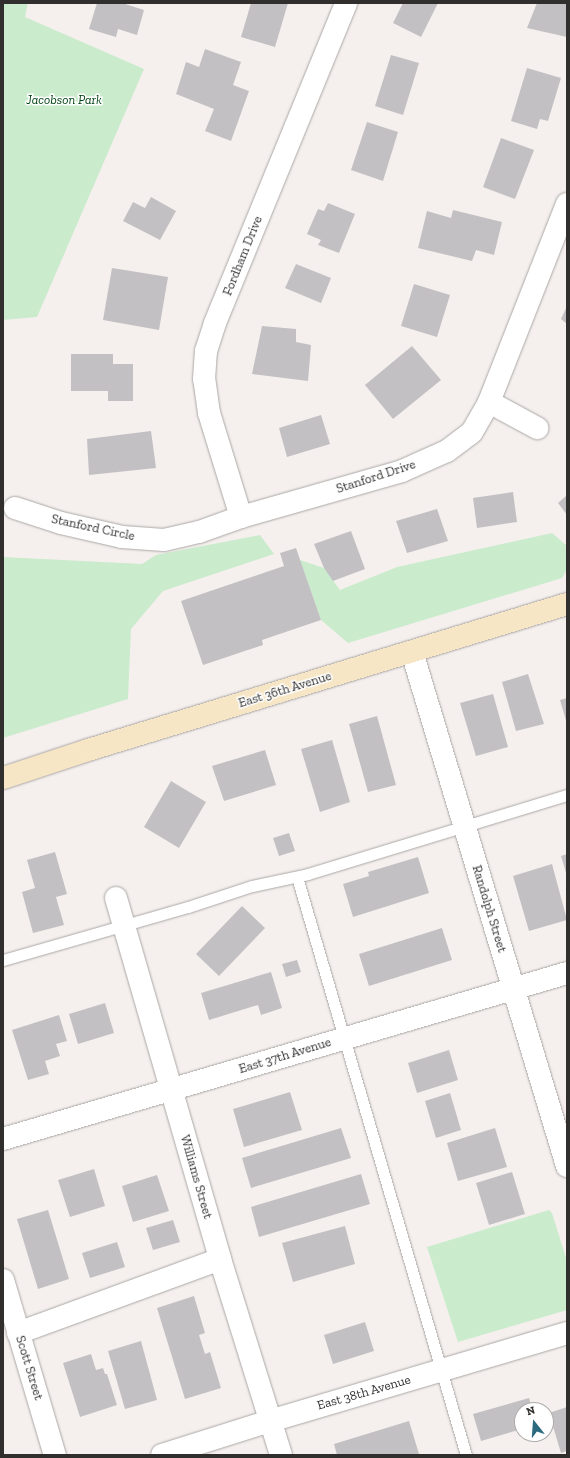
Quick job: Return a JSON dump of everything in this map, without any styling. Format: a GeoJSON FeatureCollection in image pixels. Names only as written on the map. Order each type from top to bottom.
{"type":"FeatureCollection","features":[{"type":"Feature","properties":{"kind":"main road","name":"East 36th Avenue"},"geometry":{"type":"LineString","coordinates":[[3,778],[88,750],[567,604]]}},
{"type":"Feature","properties":{"kind":"street","name":"Fordham Drive"},"geometry":{"type":"LineString","coordinates":[[241,517],[209,413],[204,379],[206,351],[215,322],[346,3]]}},
{"type":"Feature","properties":{"kind":"street","name":"Stanford Drive"},"geometry":{"type":"LineString","coordinates":[[241,517],[402,471],[447,451],[472,432],[489,402],[567,204]]}},
{"type":"Feature","properties":{"kind":"street"},"geometry":{"type":"LineString","coordinates":[[489,402],[538,428]]}},
{"type":"Feature","properties":{"kind":"street","name":"Stanford Circle"},"geometry":{"type":"LineString","coordinates":[[15,508],[61,523],[122,537],[164,540],[199,532],[241,517]]}},
{"type":"Feature","properties":{"kind":"street","name":"Randolph Street"},"geometry":{"type":"LineString","coordinates":[[412,652],[512,989],[567,1166]]}},
{"type":"Feature","properties":{"kind":"street","name":"Williams Street"},"geometry":{"type":"LineString","coordinates":[[116,898],[220,1259],[281,1455]]}},
{"type":"Feature","properties":{"kind":"street","name":"East 37th Avenue"},"geometry":{"type":"LineString","coordinates":[[3,1139],[567,973]]}},
{"type":"Feature","properties":{"kind":"street"},"geometry":{"type":"LineString","coordinates":[[18,1332],[220,1259]]}},
{"type":"Feature","properties":{"kind":"street","name":"Scott Street"},"geometry":{"type":"LineString","coordinates":[[3,1280],[55,1455]]}},
{"type":"Feature","properties":{"kind":"street","name":"East 38th Avenue"},"geometry":{"type":"LineString","coordinates":[[162,1455],[270,1421],[567,1333]]}},
{"type":"Feature","properties":{"kind":"lane"},"geometry":{"type":"LineString","coordinates":[[3,960],[124,924],[188,907],[252,886],[297,877],[464,828],[567,795]]}},
{"type":"Feature","properties":{"kind":"lane"},"geometry":{"type":"LineString","coordinates":[[297,877],[466,1455]]}},
{"type":"Feature","properties":{"kind":"green space","name":"Jacobson Park"},"geometry":{"type":"Polygon","coordinates":[[[3,3],[28,3],[25,17],[144,69],[37,317],[3,320],[3,3]]]}},
{"type":"Feature","properties":{"kind":"green space"},"geometry":{"type":"Polygon","coordinates":[[[552,533],[567,546],[567,569],[562,578],[348,643],[321,620],[300,560],[324,568],[340,590],[397,567],[552,533]]]}},
{"type":"Feature","properties":{"kind":"green space"},"geometry":{"type":"Polygon","coordinates":[[[260,535],[274,554],[163,591],[131,629],[128,699],[3,738],[3,557],[142,564],[156,555],[260,535]]]}},
{"type":"Feature","properties":{"kind":"green space"},"geometry":{"type":"Polygon","coordinates":[[[549,1210],[552,1213],[567,1261],[567,1310],[458,1342],[427,1247],[549,1210]]]}},
{"type":"Feature","properties":{"kind":"building"},"geometry":{"type":"Polygon","coordinates":[[[97,3],[122,3],[144,10],[137,35],[118,29],[116,37],[89,29],[97,3]]]}},
{"type":"Feature","properties":{"kind":"building"},"geometry":{"type":"Polygon","coordinates":[[[251,3],[288,3],[275,47],[241,37],[251,3]]]}},
{"type":"Feature","properties":{"kind":"building"},"geometry":{"type":"Polygon","coordinates":[[[403,3],[438,3],[421,37],[393,23],[403,3]]]}},
{"type":"Feature","properties":{"kind":"building"},"geometry":{"type":"Polygon","coordinates":[[[537,3],[567,3],[567,37],[527,28],[537,3]]]}},
{"type":"Feature","properties":{"kind":"building"},"geometry":{"type":"Polygon","coordinates":[[[205,49],[241,62],[233,85],[249,91],[231,141],[205,131],[214,109],[176,94],[186,62],[199,67],[205,49]]]}},
{"type":"Feature","properties":{"kind":"building"},"geometry":{"type":"Polygon","coordinates":[[[391,55],[419,63],[403,115],[375,106],[391,55]]]}},
{"type":"Feature","properties":{"kind":"building"},"geometry":{"type":"Polygon","coordinates":[[[527,68],[561,78],[548,121],[540,119],[537,129],[511,121],[527,68]]]}},
{"type":"Feature","properties":{"kind":"building"},"geometry":{"type":"Polygon","coordinates":[[[367,122],[398,132],[383,181],[351,170],[367,122]]]}},
{"type":"Feature","properties":{"kind":"building"},"geometry":{"type":"Polygon","coordinates":[[[501,138],[534,150],[515,199],[483,187],[501,138]]]}},
{"type":"Feature","properties":{"kind":"building"},"geometry":{"type":"Polygon","coordinates":[[[151,197],[176,211],[160,240],[123,221],[133,202],[145,208],[151,197]]]}},
{"type":"Feature","properties":{"kind":"building"},"geometry":{"type":"Polygon","coordinates":[[[328,203],[355,214],[339,253],[318,245],[321,240],[307,234],[318,209],[324,211],[328,203]]]}},
{"type":"Feature","properties":{"kind":"building"},"geometry":{"type":"Polygon","coordinates":[[[453,210],[502,222],[494,255],[476,250],[472,261],[418,248],[427,211],[451,218],[453,210]]]}},
{"type":"Feature","properties":{"kind":"building"},"geometry":{"type":"Polygon","coordinates":[[[296,264],[331,278],[321,303],[285,288],[296,264]]]}},
{"type":"Feature","properties":{"kind":"building"},"geometry":{"type":"Polygon","coordinates":[[[112,268],[168,277],[159,330],[103,320],[112,268]]]}},
{"type":"Feature","properties":{"kind":"building"},"geometry":{"type":"Polygon","coordinates":[[[414,284],[450,295],[437,337],[401,326],[414,284]]]}},
{"type":"Feature","properties":{"kind":"building"},"geometry":{"type":"Polygon","coordinates":[[[567,306],[567,324],[561,319],[567,306]]]}},
{"type":"Feature","properties":{"kind":"building"},"geometry":{"type":"Polygon","coordinates":[[[262,326],[296,329],[296,342],[311,345],[308,381],[252,374],[262,326]]]}},
{"type":"Feature","properties":{"kind":"building"},"geometry":{"type":"Polygon","coordinates":[[[412,346],[441,380],[393,419],[365,385],[412,346]]]}},
{"type":"Feature","properties":{"kind":"building"},"geometry":{"type":"Polygon","coordinates":[[[71,354],[113,354],[113,364],[133,364],[133,401],[108,401],[108,391],[71,391],[71,354]]]}},
{"type":"Feature","properties":{"kind":"building"},"geometry":{"type":"Polygon","coordinates":[[[321,415],[330,444],[287,457],[279,428],[321,415]]]}},
{"type":"Feature","properties":{"kind":"building"},"geometry":{"type":"Polygon","coordinates":[[[151,431],[156,468],[89,475],[87,439],[151,431]]]}},
{"type":"Feature","properties":{"kind":"building"},"geometry":{"type":"Polygon","coordinates":[[[513,492],[517,522],[477,528],[473,498],[513,492]]]}},
{"type":"Feature","properties":{"kind":"building"},"geometry":{"type":"Polygon","coordinates":[[[567,495],[567,515],[558,503],[567,495]]]}},
{"type":"Feature","properties":{"kind":"building"},"geometry":{"type":"Polygon","coordinates":[[[437,509],[448,541],[407,553],[396,521],[437,509]]]}},
{"type":"Feature","properties":{"kind":"building"},"geometry":{"type":"Polygon","coordinates":[[[351,531],[365,569],[333,581],[324,568],[314,544],[351,531]]]}},
{"type":"Feature","properties":{"kind":"building"},"geometry":{"type":"Polygon","coordinates":[[[296,548],[321,620],[262,640],[263,645],[203,665],[181,601],[284,566],[280,553],[296,548]]]}},
{"type":"Feature","properties":{"kind":"building"},"geometry":{"type":"Polygon","coordinates":[[[528,674],[544,724],[516,731],[502,682],[528,674]]]}},
{"type":"Feature","properties":{"kind":"building"},"geometry":{"type":"Polygon","coordinates":[[[493,694],[508,747],[476,756],[460,703],[493,694]]]}},
{"type":"Feature","properties":{"kind":"building"},"geometry":{"type":"Polygon","coordinates":[[[567,698],[567,724],[560,700],[567,698]]]}},
{"type":"Feature","properties":{"kind":"building"},"geometry":{"type":"Polygon","coordinates":[[[377,716],[396,785],[368,792],[349,724],[377,716]]]}},
{"type":"Feature","properties":{"kind":"building"},"geometry":{"type":"Polygon","coordinates":[[[332,740],[350,802],[320,812],[301,749],[332,740]]]}},
{"type":"Feature","properties":{"kind":"building"},"geometry":{"type":"Polygon","coordinates":[[[265,750],[276,785],[224,801],[212,766],[265,750]]]}},
{"type":"Feature","properties":{"kind":"building"},"geometry":{"type":"Polygon","coordinates":[[[171,781],[206,802],[179,848],[144,827],[171,781]]]}},
{"type":"Feature","properties":{"kind":"building"},"geometry":{"type":"Polygon","coordinates":[[[289,833],[295,851],[279,856],[273,838],[289,833]]]}},
{"type":"Feature","properties":{"kind":"building"},"geometry":{"type":"Polygon","coordinates":[[[55,852],[67,894],[56,897],[64,925],[33,933],[22,892],[35,888],[27,860],[55,852]]]}},
{"type":"Feature","properties":{"kind":"building"},"geometry":{"type":"Polygon","coordinates":[[[567,854],[567,876],[561,856],[567,854]]]}},
{"type":"Feature","properties":{"kind":"building"},"geometry":{"type":"Polygon","coordinates":[[[418,857],[429,893],[353,917],[343,884],[369,876],[368,872],[418,857]]]}},
{"type":"Feature","properties":{"kind":"building"},"geometry":{"type":"Polygon","coordinates":[[[552,864],[567,920],[529,931],[513,876],[552,864]]]}},
{"type":"Feature","properties":{"kind":"building"},"geometry":{"type":"Polygon","coordinates":[[[242,906],[265,928],[219,976],[196,954],[242,906]]]}},
{"type":"Feature","properties":{"kind":"building"},"geometry":{"type":"Polygon","coordinates":[[[442,928],[452,960],[369,986],[359,954],[442,928]]]}},
{"type":"Feature","properties":{"kind":"building"},"geometry":{"type":"Polygon","coordinates":[[[297,960],[301,972],[286,977],[282,964],[297,960]]]}},
{"type":"Feature","properties":{"kind":"building"},"geometry":{"type":"Polygon","coordinates":[[[271,972],[282,1008],[261,1015],[258,1005],[209,1020],[201,993],[271,972]]]}},
{"type":"Feature","properties":{"kind":"building"},"geometry":{"type":"Polygon","coordinates":[[[105,1003],[114,1033],[78,1044],[69,1014],[105,1003]]]}},
{"type":"Feature","properties":{"kind":"building"},"geometry":{"type":"Polygon","coordinates":[[[59,1015],[67,1041],[56,1044],[60,1056],[45,1061],[49,1074],[28,1080],[12,1030],[59,1015]]]}},
{"type":"Feature","properties":{"kind":"building"},"geometry":{"type":"Polygon","coordinates":[[[449,1050],[458,1080],[417,1093],[408,1063],[449,1050]]]}},
{"type":"Feature","properties":{"kind":"building"},"geometry":{"type":"Polygon","coordinates":[[[290,1092],[302,1130],[244,1147],[233,1109],[290,1092]]]}},
{"type":"Feature","properties":{"kind":"building"},"geometry":{"type":"Polygon","coordinates":[[[450,1093],[461,1130],[436,1138],[425,1101],[450,1093]]]}},
{"type":"Feature","properties":{"kind":"building"},"geometry":{"type":"Polygon","coordinates":[[[341,1128],[351,1158],[251,1188],[242,1158],[341,1128]]]}},
{"type":"Feature","properties":{"kind":"building"},"geometry":{"type":"Polygon","coordinates":[[[495,1128],[507,1167],[458,1181],[447,1143],[495,1128]]]}},
{"type":"Feature","properties":{"kind":"building"},"geometry":{"type":"Polygon","coordinates":[[[94,1169],[105,1206],[70,1217],[58,1180],[94,1169]]]}},
{"type":"Feature","properties":{"kind":"building"},"geometry":{"type":"Polygon","coordinates":[[[512,1172],[525,1214],[489,1225],[476,1183],[512,1172]]]}},
{"type":"Feature","properties":{"kind":"building"},"geometry":{"type":"Polygon","coordinates":[[[361,1174],[370,1204],[259,1237],[251,1207],[361,1174]]]}},
{"type":"Feature","properties":{"kind":"building"},"geometry":{"type":"Polygon","coordinates":[[[157,1175],[169,1211],[133,1222],[122,1186],[157,1175]]]}},
{"type":"Feature","properties":{"kind":"building"},"geometry":{"type":"Polygon","coordinates":[[[48,1210],[69,1279],[38,1289],[17,1219],[48,1210]]]}},
{"type":"Feature","properties":{"kind":"building"},"geometry":{"type":"Polygon","coordinates":[[[173,1220],[180,1242],[153,1250],[146,1228],[173,1220]]]}},
{"type":"Feature","properties":{"kind":"building"},"geometry":{"type":"Polygon","coordinates":[[[345,1226],[355,1264],[293,1282],[282,1243],[345,1226]]]}},
{"type":"Feature","properties":{"kind":"building"},"geometry":{"type":"Polygon","coordinates":[[[117,1242],[125,1267],[90,1278],[82,1253],[117,1242]]]}},
{"type":"Feature","properties":{"kind":"building"},"geometry":{"type":"Polygon","coordinates":[[[194,1296],[205,1333],[199,1335],[205,1354],[210,1352],[221,1388],[185,1399],[157,1308],[194,1296]]]}},
{"type":"Feature","properties":{"kind":"building"},"geometry":{"type":"Polygon","coordinates":[[[365,1322],[374,1351],[333,1364],[324,1335],[365,1322]]]}},
{"type":"Feature","properties":{"kind":"building"},"geometry":{"type":"Polygon","coordinates":[[[141,1341],[157,1400],[125,1409],[108,1351],[141,1341]]]}},
{"type":"Feature","properties":{"kind":"building"},"geometry":{"type":"Polygon","coordinates":[[[91,1354],[96,1370],[103,1368],[105,1374],[107,1374],[117,1405],[80,1417],[63,1363],[91,1354]]]}},
{"type":"Feature","properties":{"kind":"building"},"geometry":{"type":"Polygon","coordinates":[[[529,1398],[530,1402],[515,1402],[529,1398]]]}},
{"type":"Feature","properties":{"kind":"building"},"geometry":{"type":"Polygon","coordinates":[[[514,1402],[514,1431],[481,1441],[473,1414],[514,1402]]]}},
{"type":"Feature","properties":{"kind":"building"},"geometry":{"type":"Polygon","coordinates":[[[567,1407],[567,1451],[561,1453],[554,1430],[554,1411],[567,1407]]]}},
{"type":"Feature","properties":{"kind":"building"},"geometry":{"type":"Polygon","coordinates":[[[409,1421],[419,1454],[337,1455],[334,1444],[409,1421]]]}}]}
